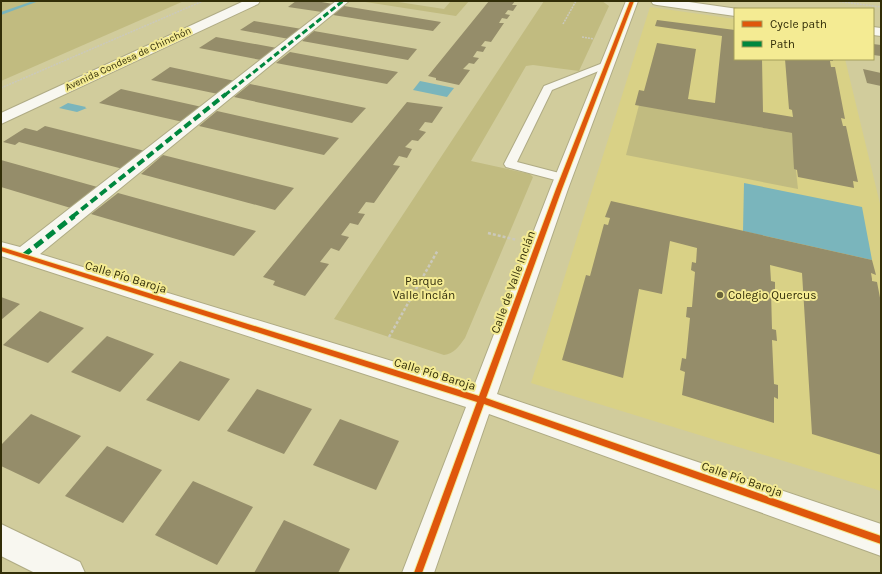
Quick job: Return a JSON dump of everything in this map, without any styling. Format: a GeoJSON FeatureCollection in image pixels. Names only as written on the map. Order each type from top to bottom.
{"type":"FeatureCollection","features":[{"type":"Feature","properties":{"kind":"street","name":"Avenida Condesa de Chinchón"},"geometry":{"type":"LineString","coordinates":[[1,119],[254,1]]}},
{"type":"Feature","properties":{"kind":"street"},"geometry":{"type":"LineString","coordinates":[[23,256],[343,1]]}},
{"type":"Feature","properties":{"kind":"street","name":"Calle de Valle Inclán"},"geometry":{"type":"LineString","coordinates":[[418,573],[563,178],[632,1]]}},
{"type":"Feature","properties":{"kind":"street"},"geometry":{"type":"LineString","coordinates":[[657,1],[734,12]]}},
{"type":"Feature","properties":{"kind":"street","name":"Calle Pío Baroja"},"geometry":{"type":"LineString","coordinates":[[1,249],[481,400],[881,540]]}},
{"type":"Feature","properties":{"kind":"street"},"geometry":{"type":"LineString","coordinates":[[1,539],[69,573]]}},
{"type":"Feature","properties":{"kind":"lane"},"geometry":{"type":"LineString","coordinates":[[563,178],[510,164],[548,88],[608,64]]}},
{"type":"Feature","properties":{"kind":"path"},"geometry":{"type":"LineString","coordinates":[[1,88],[203,1]]}},
{"type":"Feature","properties":{"kind":"path"},"geometry":{"type":"LineString","coordinates":[[563,24],[576,1]]}},
{"type":"Feature","properties":{"kind":"path"},"geometry":{"type":"LineString","coordinates":[[836,1],[881,7]]}},
{"type":"Feature","properties":{"kind":"path"},"geometry":{"type":"LineString","coordinates":[[582,37],[594,39]]}},
{"type":"Feature","properties":{"kind":"path"},"geometry":{"type":"LineString","coordinates":[[488,233],[539,245]]}},
{"type":"Feature","properties":{"kind":"path"},"geometry":{"type":"LineString","coordinates":[[389,337],[438,250]]}},
{"type":"Feature","properties":{"kind":"shaded area","name":"Colegio Quercus"},"geometry":{"type":"Polygon","coordinates":[[[650,7],[734,19],[734,60],[845,60],[881,208],[881,491],[531,383],[650,7]]]}},
{"type":"Feature","properties":{"kind":"green space"},"geometry":{"type":"Polygon","coordinates":[[[1,1],[184,1],[1,81],[1,1]]]}},
{"type":"Feature","properties":{"kind":"green space"},"geometry":{"type":"Polygon","coordinates":[[[359,1],[392,1],[444,9],[451,1],[469,1],[456,16],[359,1]]]}},
{"type":"Feature","properties":{"kind":"green space","name":"Parque Valle Inclán"},"geometry":{"type":"Polygon","coordinates":[[[544,1],[602,1],[609,6],[579,71],[533,65],[526,66],[471,161],[530,174],[533,177],[465,338],[458,347],[444,355],[334,319],[544,1]]]}},
{"type":"Feature","properties":{"kind":"green space"},"geometry":{"type":"Polygon","coordinates":[[[639,105],[792,133],[798,189],[626,155],[639,105]]]}},
{"type":"Feature","properties":{"kind":"water"},"geometry":{"type":"Polygon","coordinates":[[[420,81],[454,88],[447,97],[413,90],[420,81]]]}},
{"type":"Feature","properties":{"kind":"water"},"geometry":{"type":"Polygon","coordinates":[[[68,103],[87,108],[77,112],[59,108],[68,103]]]}},
{"type":"Feature","properties":{"kind":"water"},"geometry":{"type":"Polygon","coordinates":[[[744,183],[862,207],[872,260],[743,231],[744,183]]]}},
{"type":"Feature","properties":{"kind":"building"},"geometry":{"type":"Polygon","coordinates":[[[296,1],[316,1],[333,4],[322,12],[288,7],[296,1]]]}},
{"type":"Feature","properties":{"kind":"building"},"geometry":{"type":"Polygon","coordinates":[[[489,1],[515,1],[512,5],[517,5],[513,11],[508,10],[505,14],[510,15],[507,19],[502,18],[499,23],[504,23],[491,42],[485,41],[481,46],[486,47],[483,52],[477,51],[473,57],[479,58],[474,64],[469,63],[463,69],[470,70],[459,85],[436,80],[436,78],[428,76],[489,1]]]}},
{"type":"Feature","properties":{"kind":"building"},"geometry":{"type":"Polygon","coordinates":[[[344,6],[441,22],[433,31],[333,15],[344,6]]]}},
{"type":"Feature","properties":{"kind":"building"},"geometry":{"type":"Polygon","coordinates":[[[657,20],[734,30],[734,60],[762,60],[763,112],[793,117],[792,110],[789,109],[785,60],[833,60],[830,61],[831,67],[835,67],[845,119],[841,118],[843,126],[846,126],[858,182],[853,181],[854,188],[798,177],[797,170],[794,169],[792,133],[635,105],[639,90],[644,91],[657,43],[696,49],[688,99],[715,103],[722,36],[655,26],[657,20]]]}},
{"type":"Feature","properties":{"kind":"building"},"geometry":{"type":"Polygon","coordinates":[[[254,21],[302,29],[289,39],[240,30],[254,21]]]}},
{"type":"Feature","properties":{"kind":"building"},"geometry":{"type":"Polygon","coordinates":[[[314,31],[417,49],[408,60],[302,41],[314,31]]]}},
{"type":"Feature","properties":{"kind":"building"},"geometry":{"type":"Polygon","coordinates":[[[216,37],[277,48],[261,60],[199,48],[216,37]]]}},
{"type":"Feature","properties":{"kind":"building"},"geometry":{"type":"Polygon","coordinates":[[[874,44],[881,45],[881,56],[874,55],[874,44]]]}},
{"type":"Feature","properties":{"kind":"building"},"geometry":{"type":"Polygon","coordinates":[[[290,52],[398,72],[387,84],[276,63],[290,52]]]}},
{"type":"Feature","properties":{"kind":"building"},"geometry":{"type":"Polygon","coordinates":[[[170,67],[235,81],[218,94],[151,80],[170,67]]]}},
{"type":"Feature","properties":{"kind":"building"},"geometry":{"type":"Polygon","coordinates":[[[863,69],[881,73],[881,86],[867,83],[863,69]]]}},
{"type":"Feature","properties":{"kind":"building"},"geometry":{"type":"Polygon","coordinates":[[[250,84],[366,108],[352,123],[234,97],[250,84]]]}},
{"type":"Feature","properties":{"kind":"building"},"geometry":{"type":"Polygon","coordinates":[[[121,89],[202,107],[183,122],[99,103],[121,89]]]}},
{"type":"Feature","properties":{"kind":"building"},"geometry":{"type":"Polygon","coordinates":[[[407,102],[443,107],[432,123],[425,122],[419,130],[426,132],[418,141],[412,140],[405,147],[412,149],[407,158],[399,156],[393,165],[400,166],[374,203],[366,202],[358,213],[365,214],[358,225],[350,223],[341,235],[349,237],[339,251],[331,248],[320,262],[329,264],[305,296],[273,285],[275,281],[263,277],[407,102]]]}},
{"type":"Feature","properties":{"kind":"building"},"geometry":{"type":"Polygon","coordinates":[[[217,111],[339,138],[324,155],[199,126],[217,111]]]}},
{"type":"Feature","properties":{"kind":"building"},"geometry":{"type":"Polygon","coordinates":[[[45,126],[145,151],[123,169],[19,142],[15,145],[3,142],[25,128],[37,131],[45,126]]]}},
{"type":"Feature","properties":{"kind":"building"},"geometry":{"type":"Polygon","coordinates":[[[163,155],[294,188],[275,210],[141,174],[163,155]]]}},
{"type":"Feature","properties":{"kind":"building"},"geometry":{"type":"Polygon","coordinates":[[[1,160],[101,188],[74,209],[1,187],[1,160]]]}},
{"type":"Feature","properties":{"kind":"building"},"geometry":{"type":"Polygon","coordinates":[[[118,193],[256,231],[234,256],[91,214],[118,193]]]}},
{"type":"Feature","properties":{"kind":"building"},"geometry":{"type":"Polygon","coordinates":[[[611,201],[872,260],[876,275],[871,273],[872,281],[877,282],[881,303],[881,455],[812,434],[802,273],[770,265],[771,281],[775,282],[775,292],[771,291],[772,329],[776,330],[777,341],[772,340],[774,384],[778,385],[778,399],[774,397],[774,423],[682,395],[685,372],[680,370],[682,358],[686,359],[690,318],[686,317],[687,307],[692,307],[695,272],[691,270],[692,262],[696,263],[697,248],[670,241],[662,294],[639,289],[623,378],[562,360],[586,275],[590,276],[604,224],[608,225],[610,218],[605,217],[611,201]]]}},
{"type":"Feature","properties":{"kind":"building"},"geometry":{"type":"Polygon","coordinates":[[[1,297],[20,304],[1,320],[1,297]]]}},
{"type":"Feature","properties":{"kind":"building"},"geometry":{"type":"Polygon","coordinates":[[[40,311],[84,328],[48,363],[3,345],[40,311]]]}},
{"type":"Feature","properties":{"kind":"building"},"geometry":{"type":"Polygon","coordinates":[[[107,336],[154,354],[120,392],[71,372],[107,336]]]}},
{"type":"Feature","properties":{"kind":"building"},"geometry":{"type":"Polygon","coordinates":[[[180,361],[230,379],[199,421],[146,400],[180,361]]]}},
{"type":"Feature","properties":{"kind":"building"},"geometry":{"type":"Polygon","coordinates":[[[257,389],[312,409],[284,454],[227,431],[257,389]]]}},
{"type":"Feature","properties":{"kind":"building"},"geometry":{"type":"Polygon","coordinates":[[[31,414],[81,436],[39,484],[1,466],[1,445],[31,414]]]}},
{"type":"Feature","properties":{"kind":"building"},"geometry":{"type":"Polygon","coordinates":[[[340,419],[399,441],[376,490],[313,465],[340,419]]]}},
{"type":"Feature","properties":{"kind":"building"},"geometry":{"type":"Polygon","coordinates":[[[107,446],[162,470],[123,523],[65,496],[107,446]]]}},
{"type":"Feature","properties":{"kind":"building"},"geometry":{"type":"Polygon","coordinates":[[[193,481],[253,507],[217,565],[155,535],[193,481]]]}},
{"type":"Feature","properties":{"kind":"building"},"geometry":{"type":"Polygon","coordinates":[[[284,520],[350,549],[338,573],[254,573],[284,520]]]}},
{"type":"Feature","properties":{"kind":"waterway"},"geometry":{"type":"LineString","coordinates":[[1,14],[37,1]]}},
{"type":"Feature","properties":{"kind":"marked path"},"geometry":{"type":"LineString","coordinates":[[23,256],[343,1]]}},
{"type":"Feature","properties":{"kind":"cycle path"},"geometry":{"type":"LineString","coordinates":[[418,573],[559,189],[632,1]]}},
{"type":"Feature","properties":{"kind":"cycle path"},"geometry":{"type":"LineString","coordinates":[[1,249],[481,400],[881,540]]}},
{"type":"Feature","properties":{"kind":"place","name":"Colegio Quercus"},"geometry":{"type":"Point","coordinates":[720,295]}}]}
